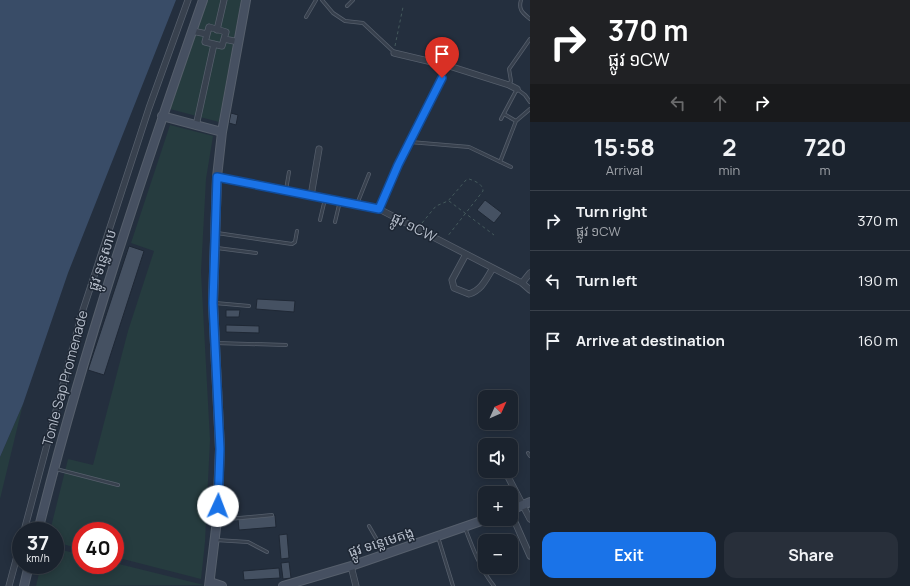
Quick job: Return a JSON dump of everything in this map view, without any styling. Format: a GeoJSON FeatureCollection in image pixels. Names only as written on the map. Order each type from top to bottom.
{"type":"FeatureCollection","features":[{"type":"Feature","properties":{"kind":"street","name":"Tonle Sap Promenade"},"geometry":{"type":"LineString","coordinates":[[26,522],[82,313],[149,108],[188,0]]}},
{"type":"Feature","properties":{"kind":"street","name":"ផ្លូវ ទន្លេសាប"},"geometry":{"type":"LineString","coordinates":[[40,522],[96,320],[162,116],[203,0]]}},
{"type":"Feature","properties":{"kind":"street"},"geometry":{"type":"LineString","coordinates":[[217,30],[224,0]]}},
{"type":"Feature","properties":{"kind":"street"},"geometry":{"type":"LineString","coordinates":[[222,586],[209,584],[217,520],[220,449],[213,303],[215,248],[214,232],[217,177],[222,132],[246,0]]}},
{"type":"Feature","properties":{"kind":"street"},"geometry":{"type":"LineString","coordinates":[[209,27],[226,32],[222,46],[205,42],[207,34],[209,27]]}},
{"type":"Feature","properties":{"kind":"street"},"geometry":{"type":"LineString","coordinates":[[192,31],[207,34]]}},
{"type":"Feature","properties":{"kind":"street"},"geometry":{"type":"LineString","coordinates":[[224,39],[239,42]]}},
{"type":"Feature","properties":{"kind":"street"},"geometry":{"type":"LineString","coordinates":[[196,126],[214,44]]}},
{"type":"Feature","properties":{"kind":"street"},"geometry":{"type":"LineString","coordinates":[[394,53],[449,66],[510,85],[517,89]]}},
{"type":"Feature","properties":{"kind":"street"},"geometry":{"type":"LineString","coordinates":[[162,116],[222,132]]}},
{"type":"Feature","properties":{"kind":"street"},"geometry":{"type":"LineString","coordinates":[[311,196],[319,149]]}},
{"type":"Feature","properties":{"kind":"street","name":"ផ្លូវ ១CW"},"geometry":{"type":"LineString","coordinates":[[217,177],[311,196],[340,200],[379,209],[522,283],[530,290]]}},
{"type":"Feature","properties":{"kind":"street"},"geometry":{"type":"LineString","coordinates":[[466,254],[452,280],[454,288],[469,294],[475,292],[482,285],[493,268]]}},
{"type":"Feature","properties":{"kind":"street"},"geometry":{"type":"LineString","coordinates":[[522,283],[530,273]]}},
{"type":"Feature","properties":{"kind":"street"},"geometry":{"type":"LineString","coordinates":[[508,478],[530,519]]}},
{"type":"Feature","properties":{"kind":"street"},"geometry":{"type":"LineString","coordinates":[[518,507],[530,502]]}},
{"type":"Feature","properties":{"kind":"street","name":"ផ្លូវ ទន្លេមេគង្គ"},"geometry":{"type":"LineString","coordinates":[[283,586],[351,566],[478,522]]}},
{"type":"Feature","properties":{"kind":"street"},"geometry":{"type":"LineString","coordinates":[[517,526],[530,556]]}},
{"type":"Feature","properties":{"kind":"street"},"geometry":{"type":"LineString","coordinates":[[351,566],[356,586]]}},
{"type":"Feature","properties":{"kind":"street"},"geometry":{"type":"LineString","coordinates":[[9,586],[12,574]]}},
{"type":"Feature","properties":{"kind":"street"},"geometry":{"type":"LineString","coordinates":[[24,586],[27,574]]}},
{"type":"Feature","properties":{"kind":"lane"},"geometry":{"type":"LineString","coordinates":[[306,17],[316,0]]}},
{"type":"Feature","properties":{"kind":"lane"},"geometry":{"type":"LineString","coordinates":[[322,0],[333,13],[345,21],[363,23],[394,53]]}},
{"type":"Feature","properties":{"kind":"lane"},"geometry":{"type":"LineString","coordinates":[[347,6],[353,0]]}},
{"type":"Feature","properties":{"kind":"lane"},"geometry":{"type":"LineString","coordinates":[[521,0],[519,5],[521,11],[530,19]]}},
{"type":"Feature","properties":{"kind":"lane"},"geometry":{"type":"LineString","coordinates":[[510,85],[511,80],[509,69],[530,39]]}},
{"type":"Feature","properties":{"kind":"lane"},"geometry":{"type":"LineString","coordinates":[[379,209],[410,142],[449,66]]}},
{"type":"Feature","properties":{"kind":"lane"},"geometry":{"type":"LineString","coordinates":[[501,120],[517,89],[525,95],[530,102]]}},
{"type":"Feature","properties":{"kind":"lane"},"geometry":{"type":"LineString","coordinates":[[500,162],[516,121],[530,109]]}},
{"type":"Feature","properties":{"kind":"lane"},"geometry":{"type":"LineString","coordinates":[[504,114],[516,121]]}},
{"type":"Feature","properties":{"kind":"lane"},"geometry":{"type":"LineString","coordinates":[[410,142],[469,147],[511,167]]}},
{"type":"Feature","properties":{"kind":"lane"},"geometry":{"type":"LineString","coordinates":[[286,190],[289,172]]}},
{"type":"Feature","properties":{"kind":"lane"},"geometry":{"type":"LineString","coordinates":[[357,204],[369,174]]}},
{"type":"Feature","properties":{"kind":"lane"},"geometry":{"type":"LineString","coordinates":[[320,220],[325,198]]}},
{"type":"Feature","properties":{"kind":"lane"},"geometry":{"type":"LineString","coordinates":[[335,222],[340,200]]}},
{"type":"Feature","properties":{"kind":"lane"},"geometry":{"type":"LineString","coordinates":[[214,232],[292,244],[295,242],[297,231]]}},
{"type":"Feature","properties":{"kind":"lane"},"geometry":{"type":"LineString","coordinates":[[215,248],[256,253]]}},
{"type":"Feature","properties":{"kind":"lane"},"geometry":{"type":"LineString","coordinates":[[213,303],[250,306]]}},
{"type":"Feature","properties":{"kind":"lane"},"geometry":{"type":"LineString","coordinates":[[216,343],[286,345]]}},
{"type":"Feature","properties":{"kind":"lane"},"geometry":{"type":"LineString","coordinates":[[54,468],[118,485]]}},
{"type":"Feature","properties":{"kind":"lane"},"geometry":{"type":"LineString","coordinates":[[217,520],[272,515]]}},
{"type":"Feature","properties":{"kind":"lane"},"geometry":{"type":"LineString","coordinates":[[369,526],[385,554]]}},
{"type":"Feature","properties":{"kind":"lane"},"geometry":{"type":"LineString","coordinates":[[465,527],[475,553],[494,586]]}},
{"type":"Feature","properties":{"kind":"lane"},"geometry":{"type":"LineString","coordinates":[[438,537],[454,586]]}},
{"type":"Feature","properties":{"kind":"lane"},"geometry":{"type":"LineString","coordinates":[[215,540],[248,542],[267,552]]}},
{"type":"Feature","properties":{"kind":"path"},"geometry":{"type":"LineString","coordinates":[[394,53],[403,7]]}},
{"type":"Feature","properties":{"kind":"path"},"geometry":{"type":"LineString","coordinates":[[417,229],[436,206],[448,201],[466,180],[469,179],[481,185],[483,191],[442,242]]}},
{"type":"Feature","properties":{"kind":"path"},"geometry":{"type":"LineString","coordinates":[[448,201],[494,235]]}},
{"type":"Feature","properties":{"kind":"green space"},"geometry":{"type":"Polygon","coordinates":[[[207,0],[241,0],[219,122],[170,109],[207,0]]]}},
{"type":"Feature","properties":{"kind":"green space"},"geometry":{"type":"Polygon","coordinates":[[[170,125],[213,136],[206,179],[201,272],[210,440],[205,542],[201,579],[124,559],[124,522],[72,522],[72,547],[64,544],[64,522],[52,522],[68,459],[93,465],[128,331],[154,251],[131,243],[170,125]]]}},
{"type":"Feature","properties":{"kind":"green space"},"geometry":{"type":"Polygon","coordinates":[[[23,404],[0,499],[0,457],[23,404]]]}},
{"type":"Feature","properties":{"kind":"green space"},"geometry":{"type":"Polygon","coordinates":[[[64,550],[72,553],[72,574],[124,574],[124,565],[204,585],[36,586],[39,574],[64,574],[64,550]]]}},
{"type":"Feature","properties":{"kind":"water"},"geometry":{"type":"Polygon","coordinates":[[[0,0],[176,0],[68,273],[23,404],[0,457],[0,0]]]}},
{"type":"Feature","properties":{"kind":"building"},"geometry":{"type":"Polygon","coordinates":[[[231,113],[238,115],[236,125],[229,123],[231,113]]]}},
{"type":"Feature","properties":{"kind":"building"},"geometry":{"type":"Polygon","coordinates":[[[485,200],[502,213],[494,223],[477,210],[485,200]]]}},
{"type":"Feature","properties":{"kind":"building"},"geometry":{"type":"Polygon","coordinates":[[[129,246],[144,251],[104,375],[88,370],[129,246]]]}},
{"type":"Feature","properties":{"kind":"building"},"geometry":{"type":"Polygon","coordinates":[[[257,299],[295,301],[294,312],[256,309],[257,299]]]}},
{"type":"Feature","properties":{"kind":"building"},"geometry":{"type":"Polygon","coordinates":[[[226,310],[240,310],[239,317],[226,317],[226,310]]]}},
{"type":"Feature","properties":{"kind":"building"},"geometry":{"type":"Polygon","coordinates":[[[226,325],[259,326],[259,333],[226,332],[226,325]]]}},
{"type":"Feature","properties":{"kind":"building"},"geometry":{"type":"Polygon","coordinates":[[[275,515],[276,527],[239,530],[238,519],[275,515]]]}},
{"type":"Feature","properties":{"kind":"building"},"geometry":{"type":"Polygon","coordinates":[[[287,534],[289,558],[281,559],[279,535],[287,534]]]}},
{"type":"Feature","properties":{"kind":"building"},"geometry":{"type":"Polygon","coordinates":[[[289,562],[291,578],[283,579],[281,563],[289,562]]]}},
{"type":"Feature","properties":{"kind":"building"},"geometry":{"type":"Polygon","coordinates":[[[279,568],[280,578],[244,580],[243,571],[279,568]]]}},
{"type":"Feature","properties":{"kind":"route"},"geometry":{"type":"LineString","coordinates":[[218,506],[220,449],[213,303],[215,248],[214,232],[217,177],[311,196],[340,200],[379,209],[398,165],[442,78]]}}]}
